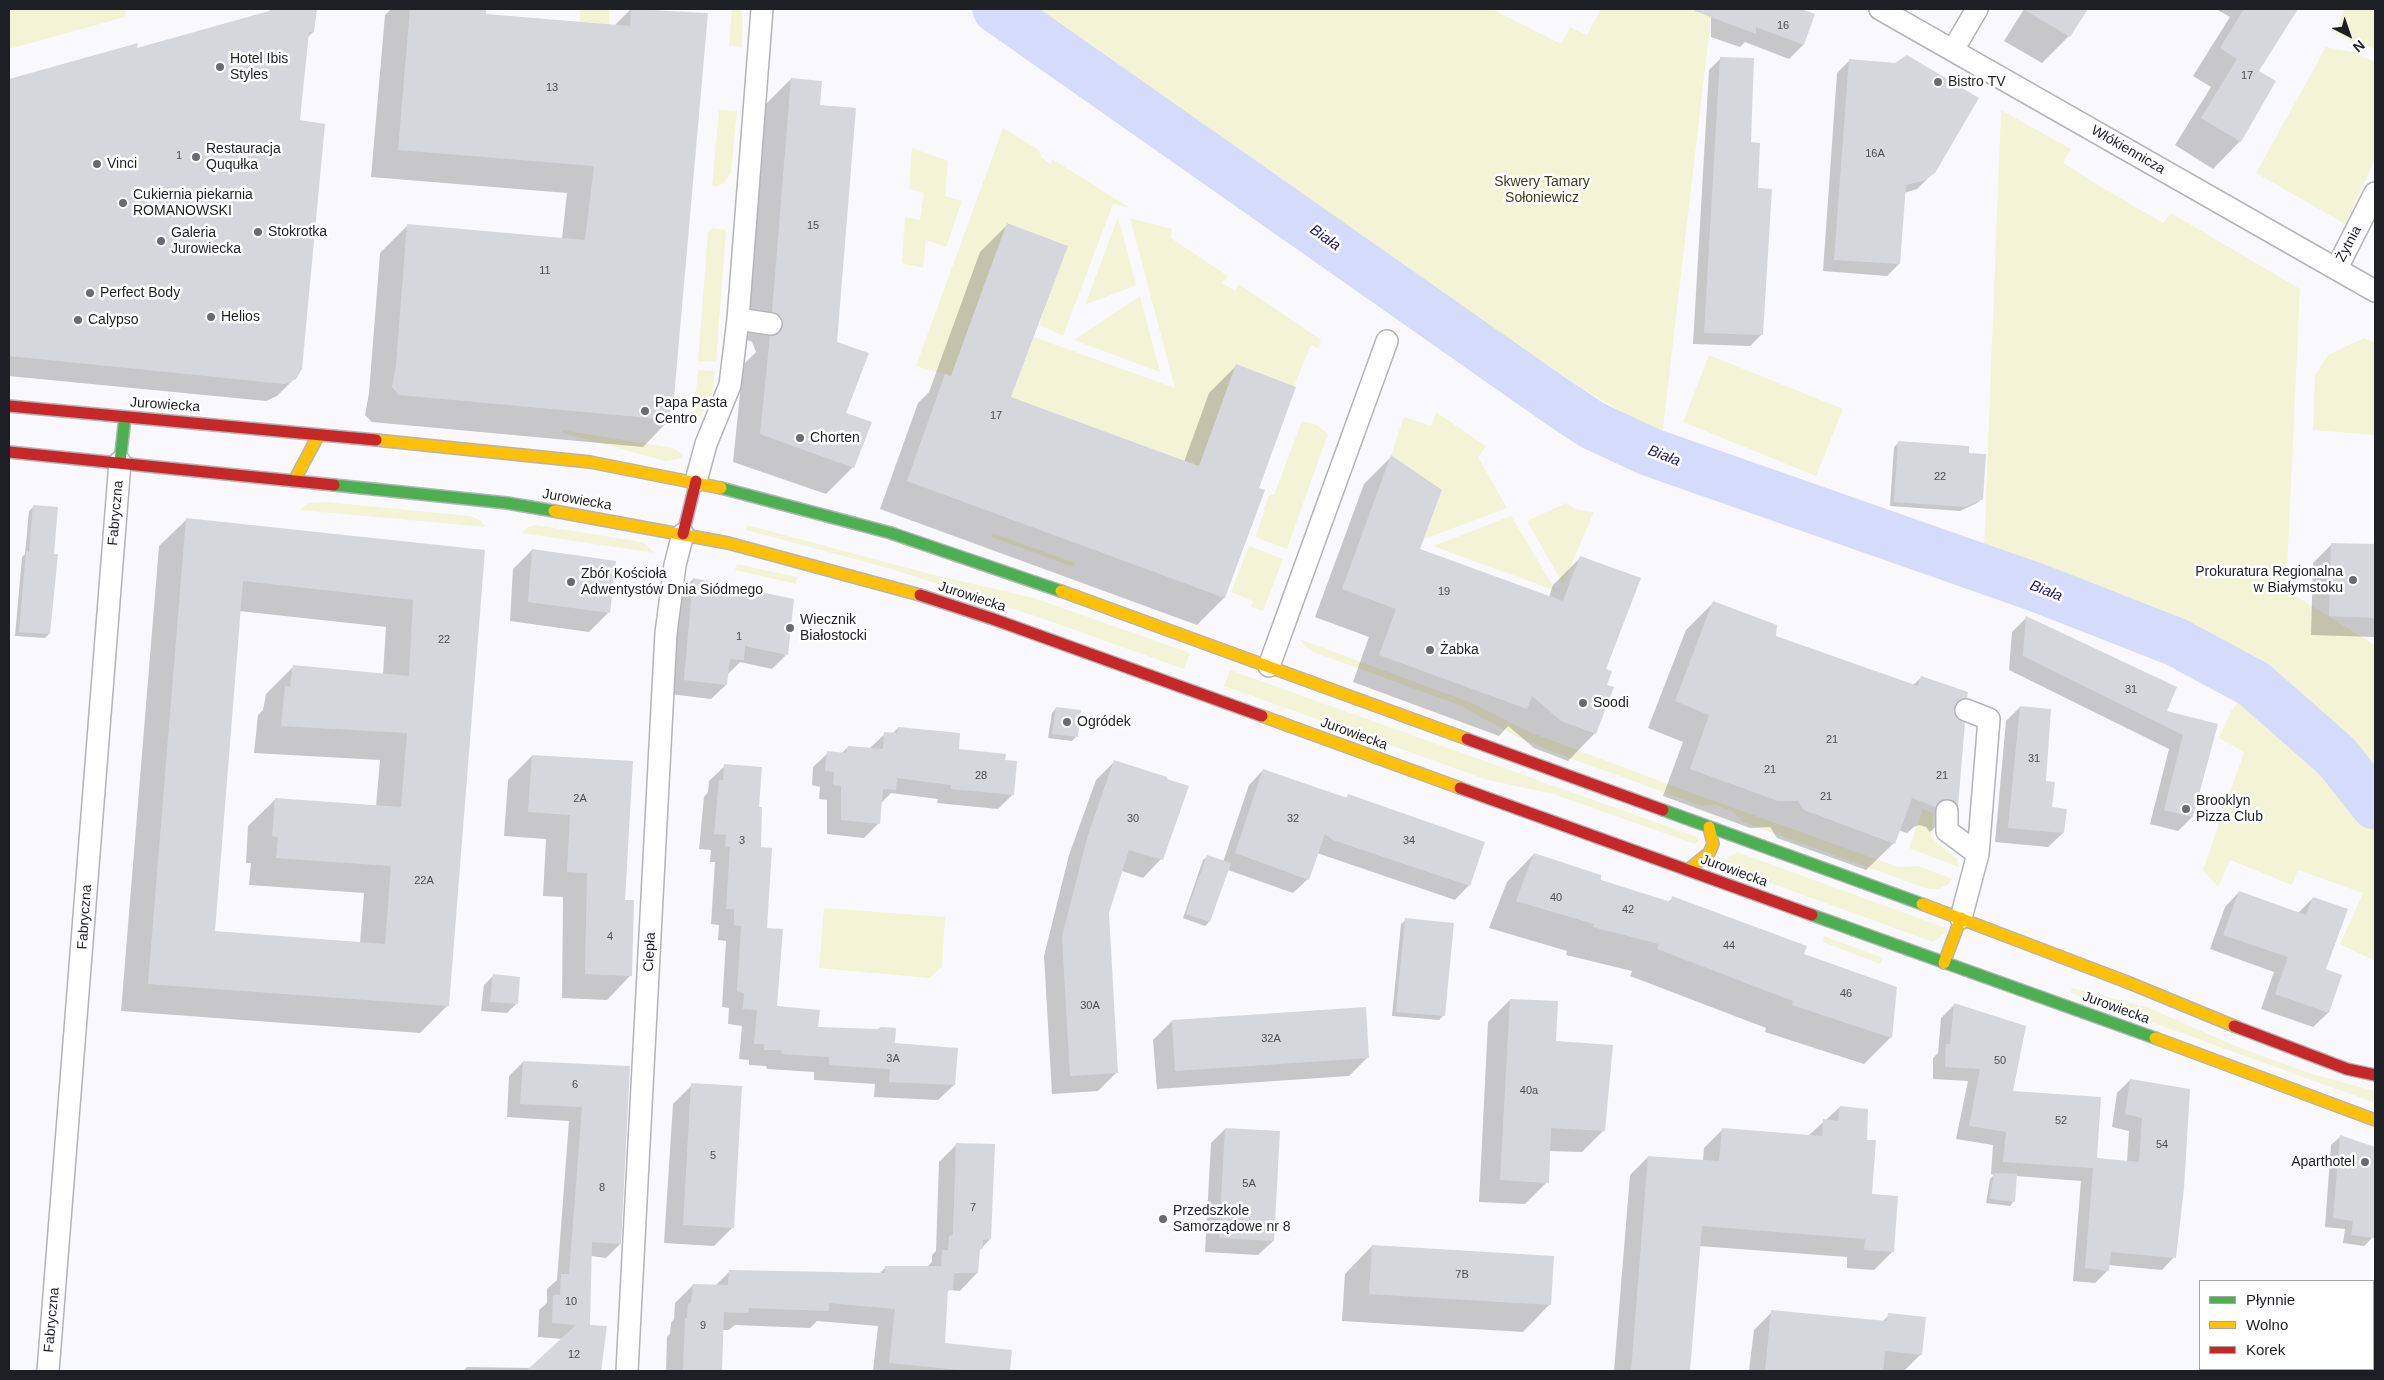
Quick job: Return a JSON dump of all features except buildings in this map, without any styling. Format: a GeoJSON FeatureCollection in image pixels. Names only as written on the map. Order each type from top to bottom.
{"type":"FeatureCollection","features":[{"type":"Feature","properties":{"kind":"street"},"geometry":{"type":"LineString","coordinates":[[683,534],[706,444],[730,385],[738,319],[762,9]]}},
{"type":"Feature","properties":{"kind":"street","name":"Włókiennicza"},"geometry":{"type":"LineString","coordinates":[[1880,9],[2375,291]]}},
{"type":"Feature","properties":{"kind":"street"},"geometry":{"type":"LineString","coordinates":[[1953,50],[1977,9]]}},
{"type":"Feature","properties":{"kind":"street","name":"Żytnia"},"geometry":{"type":"LineString","coordinates":[[2336,268],[2375,194]]}},
{"type":"Feature","properties":{"kind":"street"},"geometry":{"type":"LineString","coordinates":[[738,319],[771,324]]}},
{"type":"Feature","properties":{"kind":"street"},"geometry":{"type":"LineString","coordinates":[[1269,666],[1387,341]]}},
{"type":"Feature","properties":{"kind":"street","name":"Jurowiecka"},"geometry":{"type":"LineString","coordinates":[[9,406],[178,420],[318,436],[563,459],[696,481],[891,533],[1031,580],[1961,918],[2136,985],[2288,1048],[2347,1069],[2375,1075]]}},
{"type":"Feature","properties":{"kind":"street"},"geometry":{"type":"LineString","coordinates":[[120,462],[125,417]]}},
{"type":"Feature","properties":{"kind":"street"},"geometry":{"type":"LineString","coordinates":[[294,480],[318,436]]}},
{"type":"Feature","properties":{"kind":"street","name":"Jurowiecka"},"geometry":{"type":"LineString","coordinates":[[9,452],[507,503],[728,543],[891,586],[992,619],[2134,1030],[2375,1120]]}},
{"type":"Feature","properties":{"kind":"street","name":"Fabryczna"},"geometry":{"type":"LineString","coordinates":[[48,1371],[120,462]]}},
{"type":"Feature","properties":{"kind":"street","name":"Ciepła"},"geometry":{"type":"LineString","coordinates":[[627,1371],[666,633],[675,565],[683,534]]}},
{"type":"Feature","properties":{"kind":"street"},"geometry":{"type":"LineString","coordinates":[[1944,963],[1961,918],[1978,854],[1989,719],[1966,710]]}},
{"type":"Feature","properties":{"kind":"street"},"geometry":{"type":"LineString","coordinates":[[1947,811],[1948,831],[1978,854]]}},
{"type":"Feature","properties":{"kind":"street"},"geometry":{"type":"LineString","coordinates":[[1688,870],[1709,853],[1713,844],[1709,827]]}},
{"type":"Feature","properties":{"kind":"green space"},"geometry":{"type":"Polygon","coordinates":[[[9,9],[126,9],[125,17],[9,49],[9,9]]]}},
{"type":"Feature","properties":{"kind":"green space"},"geometry":{"type":"Polygon","coordinates":[[[580,9],[609,9],[609,24],[580,22],[580,9]]]}},
{"type":"Feature","properties":{"kind":"green space"},"geometry":{"type":"Polygon","coordinates":[[[732,9],[741,9],[743,21],[742,47],[729,46],[732,9]]]}},
{"type":"Feature","properties":{"kind":"green space","name":"Skwery Tamary Sołoniewicz"},"geometry":{"type":"Polygon","coordinates":[[[997,9],[1492,9],[1561,44],[1570,27],[1587,35],[1601,9],[1712,9],[1662,437],[1257,189],[997,9]]]}},
{"type":"Feature","properties":{"kind":"green space"},"geometry":{"type":"Polygon","coordinates":[[[2344,9],[2375,9],[2375,49],[2335,34],[2344,9]]]}},
{"type":"Feature","properties":{"kind":"green space"},"geometry":{"type":"Polygon","coordinates":[[[2326,47],[2353,52],[2375,62],[2375,159],[2345,224],[2256,173],[2326,47]]]}},
{"type":"Feature","properties":{"kind":"green space"},"geometry":{"type":"Polygon","coordinates":[[[719,110],[737,111],[731,173],[724,183],[716,187],[712,186],[719,110]]]}},
{"type":"Feature","properties":{"kind":"green space"},"geometry":{"type":"Polygon","coordinates":[[[2001,110],[2071,149],[2063,163],[2103,188],[2163,223],[2171,213],[2300,289],[2286,590],[2375,645],[2375,961],[2340,944],[2363,893],[2298,870],[2292,885],[2230,860],[2218,887],[2203,870],[2244,752],[2219,738],[2231,711],[2253,684],[2175,641],[2037,587],[1984,548],[2001,110]]]}},
{"type":"Feature","properties":{"kind":"green space"},"geometry":{"type":"Polygon","coordinates":[[[1003,128],[1039,150],[1041,157],[1051,164],[1052,159],[1130,208],[1113,204],[1063,336],[1039,325],[1067,246],[1007,223],[951,376],[916,366],[1003,128]]]}},
{"type":"Feature","properties":{"kind":"green space"},"geometry":{"type":"Polygon","coordinates":[[[912,148],[948,161],[945,196],[962,201],[946,247],[926,240],[923,268],[902,263],[905,217],[920,220],[924,193],[909,189],[912,148]]]}},
{"type":"Feature","properties":{"kind":"green space"},"geometry":{"type":"Polygon","coordinates":[[[1118,217],[1136,285],[1085,305],[1118,217]]]}},
{"type":"Feature","properties":{"kind":"green space"},"geometry":{"type":"Polygon","coordinates":[[[1130,218],[1172,229],[1171,238],[1228,276],[1222,283],[1235,291],[1239,284],[1321,340],[1319,349],[1311,345],[1294,386],[1199,466],[1011,397],[1034,337],[1175,388],[1130,218]]]}},
{"type":"Feature","properties":{"kind":"green space"},"geometry":{"type":"Polygon","coordinates":[[[713,228],[726,230],[716,362],[698,361],[708,232],[713,228]]]}},
{"type":"Feature","properties":{"kind":"green space"},"geometry":{"type":"Polygon","coordinates":[[[1140,296],[1160,372],[1074,340],[1140,296]]]}},
{"type":"Feature","properties":{"kind":"green space"},"geometry":{"type":"Polygon","coordinates":[[[2364,338],[2375,343],[2375,435],[2313,430],[2315,375],[2328,355],[2364,338]]]}},
{"type":"Feature","properties":{"kind":"green space"},"geometry":{"type":"Polygon","coordinates":[[[1709,355],[1843,409],[1816,476],[1683,422],[1709,355]]]}},
{"type":"Feature","properties":{"kind":"green space"},"geometry":{"type":"Polygon","coordinates":[[[698,370],[715,371],[712,394],[699,420],[693,420],[698,370]]]}},
{"type":"Feature","properties":{"kind":"green space"},"geometry":{"type":"Polygon","coordinates":[[[1436,412],[1486,446],[1478,457],[1507,508],[1424,539],[1442,490],[1391,455],[1404,417],[1431,426],[1436,412]]]}},
{"type":"Feature","properties":{"kind":"green space"},"geometry":{"type":"Polygon","coordinates":[[[1302,421],[1317,425],[1328,434],[1287,549],[1255,537],[1265,511],[1263,510],[1270,494],[1274,495],[1302,421]]]}},
{"type":"Feature","properties":{"kind":"green space"},"geometry":{"type":"Polygon","coordinates":[[[562,430],[673,448],[684,455],[679,459],[665,461],[562,433],[562,430]]]}},
{"type":"Feature","properties":{"kind":"green space"},"geometry":{"type":"Polygon","coordinates":[[[326,502],[470,516],[480,520],[486,527],[299,510],[308,503],[326,502]]]}},
{"type":"Feature","properties":{"kind":"green space"},"geometry":{"type":"Polygon","coordinates":[[[1566,503],[1575,509],[1594,512],[1563,584],[1527,521],[1566,503]]]}},
{"type":"Feature","properties":{"kind":"green space"},"geometry":{"type":"Polygon","coordinates":[[[1511,516],[1556,591],[1433,546],[1511,516]]]}},
{"type":"Feature","properties":{"kind":"green space"},"geometry":{"type":"Polygon","coordinates":[[[536,525],[636,541],[644,543],[655,553],[521,533],[526,528],[536,525]]]}},
{"type":"Feature","properties":{"kind":"green space"},"geometry":{"type":"Polygon","coordinates":[[[747,525],[930,574],[1034,598],[1190,653],[1184,669],[1044,619],[888,568],[746,530],[747,525]]]}},
{"type":"Feature","properties":{"kind":"green space"},"geometry":{"type":"Polygon","coordinates":[[[993,533],[1075,563],[1073,567],[991,537],[993,533]]]}},
{"type":"Feature","properties":{"kind":"green space"},"geometry":{"type":"Polygon","coordinates":[[[1249,546],[1283,559],[1263,611],[1251,607],[1253,601],[1231,592],[1249,546]]]}},
{"type":"Feature","properties":{"kind":"green space"},"geometry":{"type":"Polygon","coordinates":[[[737,564],[797,577],[796,584],[735,570],[737,564]]]}},
{"type":"Feature","properties":{"kind":"green space"},"geometry":{"type":"Polygon","coordinates":[[[1299,639],[1472,703],[1527,731],[1684,790],[1898,867],[1918,866],[1952,879],[1948,885],[1938,889],[1928,889],[1743,822],[1732,811],[1716,805],[1701,806],[1548,750],[1510,733],[1459,705],[1316,653],[1308,649],[1299,639]]]}},
{"type":"Feature","properties":{"kind":"green space"},"geometry":{"type":"Polygon","coordinates":[[[1230,670],[1697,837],[1699,841],[1695,844],[1553,794],[1488,780],[1224,686],[1230,670]]]}},
{"type":"Feature","properties":{"kind":"green space"},"geometry":{"type":"Polygon","coordinates":[[[1923,809],[1933,813],[1932,836],[1936,842],[1957,859],[1959,867],[1909,848],[1923,809]]]}},
{"type":"Feature","properties":{"kind":"green space"},"geometry":{"type":"Polygon","coordinates":[[[1737,852],[1946,928],[1947,932],[1933,942],[1718,864],[1737,852]]]}},
{"type":"Feature","properties":{"kind":"green space"},"geometry":{"type":"Polygon","coordinates":[[[824,908],[945,917],[942,967],[929,978],[819,968],[824,908]]]}},
{"type":"Feature","properties":{"kind":"green space"},"geometry":{"type":"Polygon","coordinates":[[[1824,936],[1883,958],[1880,964],[1823,942],[1824,936]]]}},
{"type":"Feature","properties":{"kind":"green space"},"geometry":{"type":"Polygon","coordinates":[[[2072,988],[2147,1007],[2238,1047],[2312,1074],[2375,1091],[2375,1103],[2071,993],[2072,988]]]}},
{"type":"Feature","properties":{"kind":"waterway","name":"Biała"},"geometry":{"type":"LineString","coordinates":[[997,9],[1592,425],[1650,452],[2038,588],[2176,642],[2254,684],[2337,757],[2375,805]]}},
{"type":"Feature","properties":{"kind":"traffic: fast"},"geometry":{"type":"LineString","coordinates":[[120,462],[125,417]]}},
{"type":"Feature","properties":{"kind":"traffic: fast"},"geometry":{"type":"LineString","coordinates":[[334,485],[507,503],[554,511]]}},
{"type":"Feature","properties":{"kind":"traffic: fast"},"geometry":{"type":"LineString","coordinates":[[721,488],[891,533],[1061,591]]}},
{"type":"Feature","properties":{"kind":"traffic: fast"},"geometry":{"type":"LineString","coordinates":[[1663,810],[1922,904]]}},
{"type":"Feature","properties":{"kind":"traffic: fast"},"geometry":{"type":"LineString","coordinates":[[1812,915],[2155,1038]]}},
{"type":"Feature","properties":{"kind":"traffic: slow"},"geometry":{"type":"LineString","coordinates":[[294,481],[318,436]]}},
{"type":"Feature","properties":{"kind":"traffic: slow"},"geometry":{"type":"LineString","coordinates":[[376,440],[590,462],[721,488]]}},
{"type":"Feature","properties":{"kind":"traffic: slow"},"geometry":{"type":"LineString","coordinates":[[554,511],[728,543],[920,595]]}},
{"type":"Feature","properties":{"kind":"traffic: slow"},"geometry":{"type":"LineString","coordinates":[[1061,591],[1467,739]]}},
{"type":"Feature","properties":{"kind":"traffic: slow"},"geometry":{"type":"LineString","coordinates":[[1262,716],[1460,788]]}},
{"type":"Feature","properties":{"kind":"traffic: slow"},"geometry":{"type":"LineString","coordinates":[[1688,870],[1709,853],[1713,844],[1709,827]]}},
{"type":"Feature","properties":{"kind":"traffic: slow"},"geometry":{"type":"LineString","coordinates":[[1922,904],[2127,982],[2234,1026]]}},
{"type":"Feature","properties":{"kind":"traffic: slow"},"geometry":{"type":"LineString","coordinates":[[1944,963],[1961,918]]}},
{"type":"Feature","properties":{"kind":"traffic: slow"},"geometry":{"type":"LineString","coordinates":[[2155,1038],[2375,1120]]}},
{"type":"Feature","properties":{"kind":"traffic: jam"},"geometry":{"type":"LineString","coordinates":[[9,406],[376,440]]}},
{"type":"Feature","properties":{"kind":"traffic: jam"},"geometry":{"type":"LineString","coordinates":[[9,452],[334,485]]}},
{"type":"Feature","properties":{"kind":"traffic: jam"},"geometry":{"type":"LineString","coordinates":[[683,534],[696,481]]}},
{"type":"Feature","properties":{"kind":"traffic: jam"},"geometry":{"type":"LineString","coordinates":[[920,595],[993,619],[1262,716]]}},
{"type":"Feature","properties":{"kind":"traffic: jam"},"geometry":{"type":"LineString","coordinates":[[1467,739],[1663,810]]}},
{"type":"Feature","properties":{"kind":"traffic: jam"},"geometry":{"type":"LineString","coordinates":[[1460,788],[1812,915]]}},
{"type":"Feature","properties":{"kind":"traffic: jam"},"geometry":{"type":"LineString","coordinates":[[2234,1026],[2347,1069],[2375,1075]]}},
{"type":"Feature","properties":{"kind":"place","name":"Hotel Ibis Styles"},"geometry":{"type":"Point","coordinates":[220,67]}},
{"type":"Feature","properties":{"kind":"place","name":"Bistro TV"},"geometry":{"type":"Point","coordinates":[1938,82]}},
{"type":"Feature","properties":{"kind":"place","name":"Restauracja Ququłka"},"geometry":{"type":"Point","coordinates":[196,157]}},
{"type":"Feature","properties":{"kind":"place","name":"Vinci"},"geometry":{"type":"Point","coordinates":[97,164]}},
{"type":"Feature","properties":{"kind":"place","name":"Cukiernia piekarnia ROMANOWSKI"},"geometry":{"type":"Point","coordinates":[123,203]}},
{"type":"Feature","properties":{"kind":"place","name":"Stokrotka"},"geometry":{"type":"Point","coordinates":[258,232]}},
{"type":"Feature","properties":{"kind":"place","name":"Galeria Jurowiecka"},"geometry":{"type":"Point","coordinates":[161,241]}},
{"type":"Feature","properties":{"kind":"place","name":"Perfect Body"},"geometry":{"type":"Point","coordinates":[90,293]}},
{"type":"Feature","properties":{"kind":"place","name":"Helios"},"geometry":{"type":"Point","coordinates":[211,317]}},
{"type":"Feature","properties":{"kind":"place","name":"Calypso"},"geometry":{"type":"Point","coordinates":[78,320]}},
{"type":"Feature","properties":{"kind":"place","name":"Papa Pasta Centro"},"geometry":{"type":"Point","coordinates":[645,411]}},
{"type":"Feature","properties":{"kind":"place","name":"Chorten"},"geometry":{"type":"Point","coordinates":[800,438]}},
{"type":"Feature","properties":{"kind":"place","name":"Prokuratura Regionalna w Białymstoku"},"geometry":{"type":"Point","coordinates":[2353,580]}},
{"type":"Feature","properties":{"kind":"place","name":"Zbór Kościoła Adwentystów Dnia Siódmego"},"geometry":{"type":"Point","coordinates":[571,582]}},
{"type":"Feature","properties":{"kind":"place","name":"Wiecznik Białostocki"},"geometry":{"type":"Point","coordinates":[790,628]}},
{"type":"Feature","properties":{"kind":"place","name":"Żabka"},"geometry":{"type":"Point","coordinates":[1430,650]}},
{"type":"Feature","properties":{"kind":"place","name":"Soodi"},"geometry":{"type":"Point","coordinates":[1583,703]}},
{"type":"Feature","properties":{"kind":"place","name":"Ogródek"},"geometry":{"type":"Point","coordinates":[1067,722]}},
{"type":"Feature","properties":{"kind":"place","name":"Brooklyn Pizza Club"},"geometry":{"type":"Point","coordinates":[2186,809]}},
{"type":"Feature","properties":{"kind":"place","name":"Aparthotel"},"geometry":{"type":"Point","coordinates":[2365,1162]}},
{"type":"Feature","properties":{"kind":"place","name":"Przedszkole Samorządowe nr 8"},"geometry":{"type":"Point","coordinates":[1163,1219]}}]}
